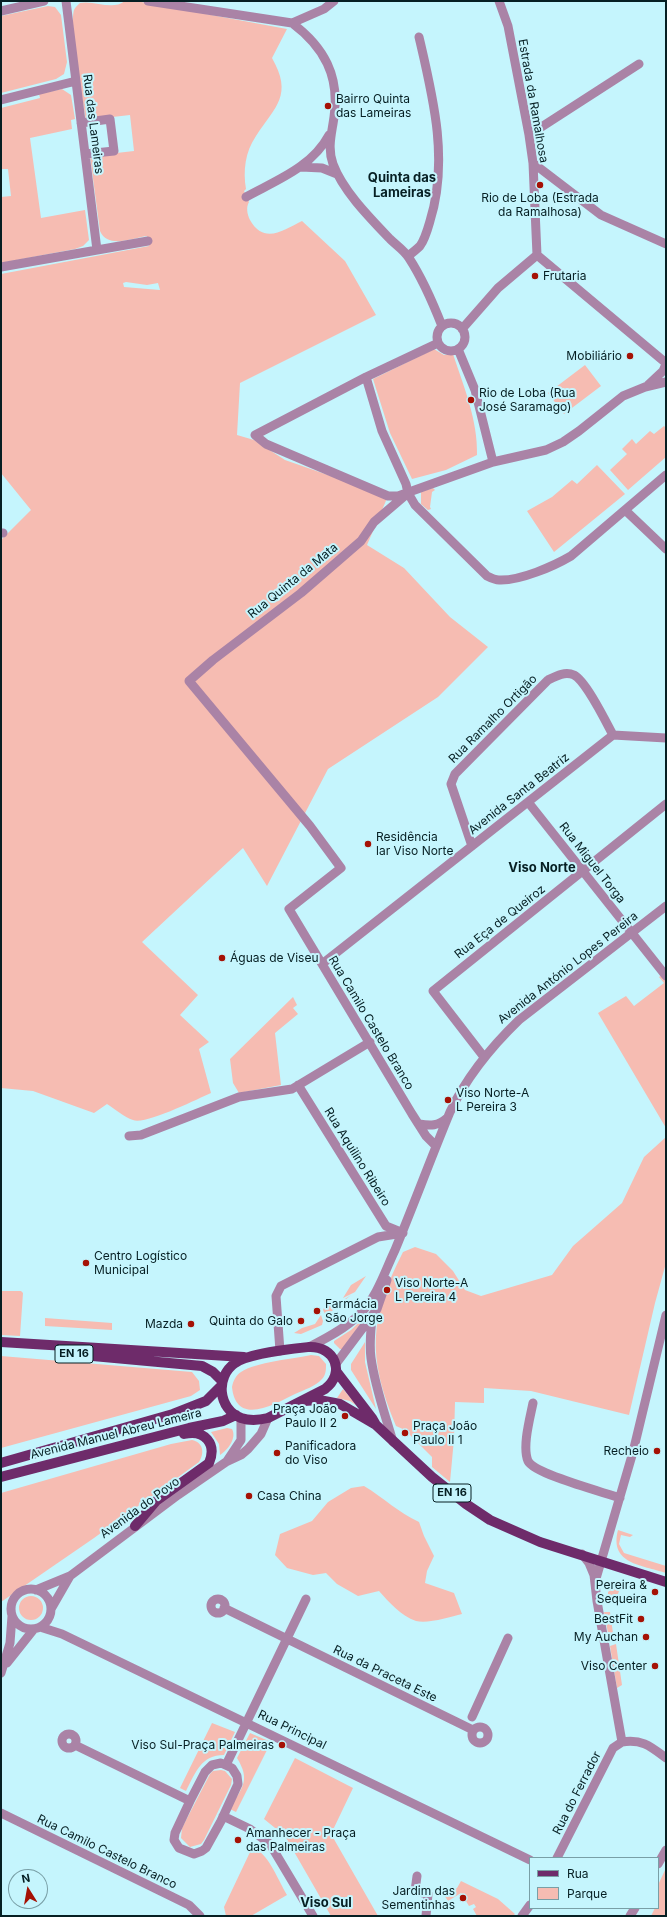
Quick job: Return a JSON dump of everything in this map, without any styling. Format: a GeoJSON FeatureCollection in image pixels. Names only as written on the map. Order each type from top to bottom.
{"type":"FeatureCollection","features":[{"type":"Feature","properties":{"kind":"main road","name":"EN 16"},"geometry":{"type":"LineString","coordinates":[[1,1342],[248,1357],[309,1346],[321,1347],[327,1350],[332,1356],[336,1368],[376,1425],[393,1443],[438,1481],[490,1520],[540,1542],[623,1567],[666,1582]]}},
{"type":"Feature","properties":{"kind":"main road","name":"EN 16"},"geometry":{"type":"LineString","coordinates":[[1,1347],[202,1366],[213,1372],[222,1383],[232,1366],[248,1357]]}},
{"type":"Feature","properties":{"kind":"main road","name":"EN 16"},"geometry":{"type":"LineString","coordinates":[[238,1416],[255,1420],[268,1418],[304,1401],[329,1386],[334,1379],[336,1368]]}},
{"type":"Feature","properties":{"kind":"main road"},"geometry":{"type":"LineString","coordinates":[[222,1383],[224,1402],[238,1416]]}},
{"type":"Feature","properties":{"kind":"main road","name":"Avenida Manuel Abreu Lameira"},"geometry":{"type":"LineString","coordinates":[[1,1463],[186,1410],[206,1401],[222,1383]]}},
{"type":"Feature","properties":{"kind":"main road","name":"EN 16"},"geometry":{"type":"LineString","coordinates":[[304,1401],[319,1400],[340,1404],[376,1425]]}},
{"type":"Feature","properties":{"kind":"main road","name":"Avenida Manuel Abreu Lameira"},"geometry":{"type":"LineString","coordinates":[[1,1477],[108,1448],[223,1421],[238,1416]]}},
{"type":"Feature","properties":{"kind":"main road"},"geometry":{"type":"LineString","coordinates":[[108,1448],[141,1445],[196,1433],[203,1435],[209,1442],[212,1457],[209,1464],[156,1501],[135,1526]]}},
{"type":"Feature","properties":{"kind":"street"},"geometry":{"type":"LineString","coordinates":[[1,11],[30,2],[44,1]]}},
{"type":"Feature","properties":{"kind":"street","name":"Rua das Lameiras"},"geometry":{"type":"LineString","coordinates":[[66,1],[97,250]]}},
{"type":"Feature","properties":{"kind":"street"},"geometry":{"type":"LineString","coordinates":[[148,1],[292,23],[317,47],[333,77],[336,101],[330,149],[338,174],[359,204],[378,226],[408,256],[442,326]]}},
{"type":"Feature","properties":{"kind":"street"},"geometry":{"type":"LineString","coordinates":[[210,1],[210,11]]}},
{"type":"Feature","properties":{"kind":"street"},"geometry":{"type":"LineString","coordinates":[[292,23],[324,9],[334,1]]}},
{"type":"Feature","properties":{"kind":"street","name":"Estrada da Ramalhosa"},"geometry":{"type":"LineString","coordinates":[[499,1],[508,26],[529,135],[533,163],[537,255]]}},
{"type":"Feature","properties":{"kind":"street"},"geometry":{"type":"LineString","coordinates":[[408,256],[420,245],[428,227],[439,178],[438,133],[434,102],[419,37]]}},
{"type":"Feature","properties":{"kind":"street"},"geometry":{"type":"LineString","coordinates":[[529,135],[639,64]]}},
{"type":"Feature","properties":{"kind":"street"},"geometry":{"type":"LineString","coordinates":[[1,100],[76,81]]}},
{"type":"Feature","properties":{"kind":"street"},"geometry":{"type":"LineString","coordinates":[[81,123],[110,119],[114,151],[85,154]]}},
{"type":"Feature","properties":{"kind":"street"},"geometry":{"type":"LineString","coordinates":[[246,197],[301,167],[318,151],[331,132]]}},
{"type":"Feature","properties":{"kind":"street"},"geometry":{"type":"LineString","coordinates":[[533,163],[601,215],[613,222],[665,242]]}},
{"type":"Feature","properties":{"kind":"street"},"geometry":{"type":"LineString","coordinates":[[301,167],[322,168],[338,174]]}},
{"type":"Feature","properties":{"kind":"street"},"geometry":{"type":"LineString","coordinates":[[1,267],[148,241]]}},
{"type":"Feature","properties":{"kind":"street"},"geometry":{"type":"LineString","coordinates":[[462,329],[498,288],[537,255],[666,364],[664,371],[646,387]]}},
{"type":"Feature","properties":{"kind":"street"},"geometry":{"type":"LineString","coordinates":[[452,323],[462,329],[465,337],[464,342],[458,349],[454,351],[444,350],[438,343],[437,334],[442,326],[452,323]]}},
{"type":"Feature","properties":{"kind":"street"},"geometry":{"type":"LineString","coordinates":[[438,343],[366,377],[255,436],[266,444],[388,496],[398,496],[493,462],[546,450],[563,442],[623,396],[646,387],[666,382]]}},
{"type":"Feature","properties":{"kind":"street"},"geometry":{"type":"LineString","coordinates":[[458,349],[477,398],[493,462]]}},
{"type":"Feature","properties":{"kind":"street"},"geometry":{"type":"LineString","coordinates":[[366,377],[382,431],[406,484],[408,493],[415,505],[487,576],[498,580],[512,579],[560,563],[571,556],[666,475]]}},
{"type":"Feature","properties":{"kind":"street","name":"Rua Quinta da Mata"},"geometry":{"type":"LineString","coordinates":[[289,909],[340,868],[310,826],[189,681],[213,660],[301,593],[361,540],[374,522],[408,493]]}},
{"type":"Feature","properties":{"kind":"street"},"geometry":{"type":"LineString","coordinates":[[625,510],[666,549]]}},
{"type":"Feature","properties":{"kind":"street","name":"Rua Ramalho Ortigão"},"geometry":{"type":"LineString","coordinates":[[472,846],[451,784],[455,774],[548,680],[560,674],[574,674],[582,681],[614,735]]}},
{"type":"Feature","properties":{"kind":"street"},"geometry":{"type":"LineString","coordinates":[[614,735],[666,738]]}},
{"type":"Feature","properties":{"kind":"street","name":"Avenida Santa Beatriz"},"geometry":{"type":"LineString","coordinates":[[322,964],[614,735]]}},
{"type":"Feature","properties":{"kind":"street","name":"Rua Miguel Torga"},"geometry":{"type":"LineString","coordinates":[[528,802],[666,976]]}},
{"type":"Feature","properties":{"kind":"street","name":"Rua Eça de Queiroz"},"geometry":{"type":"LineString","coordinates":[[484,1057],[433,991],[666,804]]}},
{"type":"Feature","properties":{"kind":"street","name":"Avenida António Lopes Pereira"},"geometry":{"type":"LineString","coordinates":[[309,1346],[327,1338],[361,1313],[375,1293],[403,1233],[447,1118],[459,1093],[484,1057],[501,1037],[519,1020],[666,906]]}},
{"type":"Feature","properties":{"kind":"street","name":"Rua Camilo Castelo Branco"},"geometry":{"type":"LineString","coordinates":[[289,909],[426,1136],[436,1146]]}},
{"type":"Feature","properties":{"kind":"street"},"geometry":{"type":"LineString","coordinates":[[129,1136],[141,1135],[239,1097],[292,1089],[370,1042]]}},
{"type":"Feature","properties":{"kind":"street","name":"Rua Aquilino Ribeiro"},"geometry":{"type":"LineString","coordinates":[[298,1085],[386,1226],[403,1233]]}},
{"type":"Feature","properties":{"kind":"street"},"geometry":{"type":"LineString","coordinates":[[419,1124],[433,1126],[440,1124],[447,1118]]}},
{"type":"Feature","properties":{"kind":"street"},"geometry":{"type":"LineString","coordinates":[[280,1351],[276,1296],[281,1286],[378,1237],[403,1233]]}},
{"type":"Feature","properties":{"kind":"street","name":"Avenida António Lopes Pereira"},"geometry":{"type":"LineString","coordinates":[[336,1368],[377,1309],[396,1246]]}},
{"type":"Feature","properties":{"kind":"street"},"geometry":{"type":"LineString","coordinates":[[595,1578],[620,1498],[666,1315]]}},
{"type":"Feature","properties":{"kind":"street"},"geometry":{"type":"LineString","coordinates":[[372,1317],[372,1363],[380,1402],[393,1443]]}},
{"type":"Feature","properties":{"kind":"street"},"geometry":{"type":"LineString","coordinates":[[533,1403],[526,1445],[527,1459],[531,1466],[545,1473],[620,1498]]}},
{"type":"Feature","properties":{"kind":"street","name":"Avenida do Povo"},"geometry":{"type":"LineString","coordinates":[[226,1462],[241,1440],[238,1416]]}},
{"type":"Feature","properties":{"kind":"street","name":"Avenida do Povo"},"geometry":{"type":"LineString","coordinates":[[2,1670],[10,1643],[12,1604],[18,1594],[24,1591],[36,1590],[70,1576],[135,1526],[226,1462],[248,1449],[261,1434],[268,1418]]}},
{"type":"Feature","properties":{"kind":"street"},"geometry":{"type":"LineString","coordinates":[[582,1554],[589,1563],[595,1578],[622,1742],[633,1740],[647,1744],[666,1758]]}},
{"type":"Feature","properties":{"kind":"street"},"geometry":{"type":"LineString","coordinates":[[595,1578],[606,1570],[614,1567],[623,1567]]}},
{"type":"Feature","properties":{"kind":"street","name":"Avenida do Povo"},"geometry":{"type":"LineString","coordinates":[[2,1670],[37,1628],[46,1622],[70,1576]]}},
{"type":"Feature","properties":{"kind":"street"},"geometry":{"type":"LineString","coordinates":[[36,1590],[45,1595],[50,1612],[62,1634]]}},
{"type":"Feature","properties":{"kind":"street"},"geometry":{"type":"LineString","coordinates":[[226,1765],[306,1599]]}},
{"type":"Feature","properties":{"kind":"street","name":"Rua da Praceta Este"},"geometry":{"type":"LineString","coordinates":[[224,1608],[286,1640],[473,1730]]}},
{"type":"Feature","properties":{"kind":"street"},"geometry":{"type":"LineString","coordinates":[[12,1616],[23,1628],[37,1628]]}},
{"type":"Feature","properties":{"kind":"street","name":"Rua Principal"},"geometry":{"type":"LineString","coordinates":[[37,1628],[62,1634],[248,1722],[529,1860]]}},
{"type":"Feature","properties":{"kind":"street"},"geometry":{"type":"LineString","coordinates":[[472,1717],[508,1638]]}},
{"type":"Feature","properties":{"kind":"street","name":"Rua do Ferrador"},"geometry":{"type":"LineString","coordinates":[[558,1857],[613,1748],[622,1742]]}},
{"type":"Feature","properties":{"kind":"street"},"geometry":{"type":"LineString","coordinates":[[75,1745],[190,1801]]}},
{"type":"Feature","properties":{"kind":"street"},"geometry":{"type":"LineString","coordinates":[[221,1763],[226,1765],[232,1768],[237,1776],[238,1784],[206,1848],[194,1854],[179,1848],[174,1840],[175,1833],[205,1772],[212,1765],[221,1763]]}},
{"type":"Feature","properties":{"kind":"street","name":"Rua Camilo Castelo Branco"},"geometry":{"type":"LineString","coordinates":[[1,1813],[188,1905],[200,1916]]}},
{"type":"Feature","properties":{"kind":"street"},"geometry":{"type":"LineString","coordinates":[[223,1816],[250,1829],[270,1844],[313,1916]]}},
{"type":"Feature","properties":{"kind":"street"},"geometry":{"type":"LineString","coordinates":[[659,1862],[666,1850]]}},
{"type":"Feature","properties":{"kind":"street"},"geometry":{"type":"LineString","coordinates":[[417,1876],[415,1891],[428,1894],[426,1916]]}},
{"type":"Feature","properties":{"kind":"street"},"geometry":{"type":"LineString","coordinates":[[522,1916],[529,1906]]}},
{"type":"Feature","properties":{"kind":"green space"},"geometry":{"type":"Polygon","coordinates":[[[125,1],[136,1],[287,29],[272,58],[281,82],[279,100],[252,142],[247,155],[245,169],[246,189],[244,191],[249,202],[247,208],[248,215],[256,228],[268,234],[281,231],[302,221],[345,261],[376,315],[240,383],[237,435],[254,440],[285,460],[388,496],[367,545],[404,568],[450,617],[488,647],[438,697],[328,769],[267,886],[243,848],[142,942],[198,995],[180,1015],[209,1042],[199,1049],[211,1093],[160,1115],[140,1121],[130,1119],[107,1104],[94,1113],[33,1091],[1,1088],[1,540],[31,510],[1,473],[1,274],[149,246],[147,236],[114,241],[109,240],[100,231],[90,156],[134,151],[130,115],[86,120],[73,31],[74,10],[80,3],[86,2],[109,5],[120,4],[125,1]],[[126,282],[123,283],[124,287],[160,290],[158,283],[147,285],[126,282]]]}},
{"type":"Feature","properties":{"kind":"green space"},"geometry":{"type":"Polygon","coordinates":[[[48,6],[55,7],[61,15],[67,62],[64,74],[56,79],[1,93],[1,16],[48,6]]]}},
{"type":"Feature","properties":{"kind":"green space"},"geometry":{"type":"Polygon","coordinates":[[[62,89],[71,95],[75,119],[71,120],[72,129],[30,138],[41,218],[85,210],[89,240],[83,246],[75,249],[1,263],[1,197],[11,196],[8,169],[1,169],[1,108],[40,98],[39,94],[62,89]]]}},
{"type":"Feature","properties":{"kind":"green space"},"geometry":{"type":"Polygon","coordinates":[[[434,349],[444,355],[453,354],[473,417],[477,442],[477,455],[446,470],[412,479],[390,433],[373,379],[434,349]]]}},
{"type":"Feature","properties":{"kind":"green space"},"geometry":{"type":"Polygon","coordinates":[[[585,365],[601,386],[564,414],[548,393],[585,365]]]}},
{"type":"Feature","properties":{"kind":"green space"},"geometry":{"type":"Polygon","coordinates":[[[664,426],[666,428],[666,457],[628,490],[610,470],[627,454],[622,449],[632,439],[636,444],[650,431],[654,434],[664,426]]]}},
{"type":"Feature","properties":{"kind":"green space"},"geometry":{"type":"Polygon","coordinates":[[[597,465],[625,494],[554,552],[527,511],[552,497],[572,480],[577,484],[597,465]]]}},
{"type":"Feature","properties":{"kind":"green space"},"geometry":{"type":"Polygon","coordinates":[[[433,488],[435,490],[432,492],[431,509],[428,510],[421,504],[421,492],[433,488]]]}},
{"type":"Feature","properties":{"kind":"green space"},"geometry":{"type":"Polygon","coordinates":[[[666,972],[666,1128],[598,1013],[626,996],[634,1006],[664,983],[659,977],[666,972]]]}},
{"type":"Feature","properties":{"kind":"green space"},"geometry":{"type":"Polygon","coordinates":[[[293,997],[297,1005],[293,1008],[298,1014],[275,1033],[281,1085],[239,1093],[233,1083],[230,1059],[293,997]]]}},
{"type":"Feature","properties":{"kind":"green space"},"geometry":{"type":"Polygon","coordinates":[[[666,1137],[666,1263],[655,1303],[629,1415],[531,1391],[484,1388],[484,1403],[455,1402],[454,1439],[450,1482],[432,1467],[432,1457],[405,1430],[396,1426],[380,1379],[376,1338],[378,1318],[383,1298],[403,1252],[415,1247],[436,1254],[453,1271],[465,1290],[481,1296],[552,1275],[573,1246],[622,1203],[644,1157],[666,1137]]]}},
{"type":"Feature","properties":{"kind":"green space"},"geometry":{"type":"Polygon","coordinates":[[[366,1276],[355,1292],[343,1298],[351,1285],[366,1276]]]}},
{"type":"Feature","properties":{"kind":"green space"},"geometry":{"type":"Polygon","coordinates":[[[1,1291],[21,1291],[23,1293],[20,1336],[1,1335],[1,1291]]]}},
{"type":"Feature","properties":{"kind":"green space"},"geometry":{"type":"Polygon","coordinates":[[[351,1295],[326,1316],[323,1310],[324,1308],[339,1303],[351,1295]]]}},
{"type":"Feature","properties":{"kind":"green space"},"geometry":{"type":"Polygon","coordinates":[[[368,1314],[342,1349],[340,1349],[334,1341],[351,1330],[368,1314]]]}},
{"type":"Feature","properties":{"kind":"green space"},"geometry":{"type":"Polygon","coordinates":[[[321,1315],[323,1321],[322,1325],[301,1334],[294,1333],[302,1328],[315,1324],[321,1315]]]}},
{"type":"Feature","properties":{"kind":"green space"},"geometry":{"type":"Polygon","coordinates":[[[45,1318],[112,1323],[112,1330],[45,1326],[45,1318]]]}},
{"type":"Feature","properties":{"kind":"green space"},"geometry":{"type":"Polygon","coordinates":[[[365,1342],[365,1362],[376,1409],[351,1370],[351,1364],[365,1342]]]}},
{"type":"Feature","properties":{"kind":"green space"},"geometry":{"type":"Polygon","coordinates":[[[311,1355],[319,1356],[326,1364],[324,1376],[313,1386],[277,1403],[258,1409],[248,1409],[241,1406],[235,1399],[232,1385],[236,1376],[241,1372],[265,1363],[311,1355]]]}},
{"type":"Feature","properties":{"kind":"green space"},"geometry":{"type":"Polygon","coordinates":[[[1,1356],[192,1372],[199,1381],[200,1390],[191,1396],[1,1448],[1,1356]]]}},
{"type":"Feature","properties":{"kind":"green space"},"geometry":{"type":"Polygon","coordinates":[[[343,1389],[357,1406],[350,1401],[337,1398],[343,1389]]]}},
{"type":"Feature","properties":{"kind":"green space"},"geometry":{"type":"Polygon","coordinates":[[[227,1428],[232,1429],[233,1440],[229,1447],[220,1455],[219,1444],[211,1432],[227,1428]]]}},
{"type":"Feature","properties":{"kind":"green space"},"geometry":{"type":"Polygon","coordinates":[[[192,1440],[199,1443],[202,1448],[202,1455],[199,1462],[94,1538],[1,1602],[1,1493],[171,1444],[192,1440]]]}},
{"type":"Feature","properties":{"kind":"green space"},"geometry":{"type":"Polygon","coordinates":[[[364,1486],[419,1522],[434,1556],[427,1571],[425,1583],[454,1593],[462,1614],[433,1621],[416,1621],[400,1612],[379,1591],[358,1596],[337,1584],[326,1573],[313,1575],[287,1568],[275,1555],[280,1534],[312,1521],[328,1502],[351,1488],[364,1486]]]}},
{"type":"Feature","properties":{"kind":"green space"},"geometry":{"type":"Polygon","coordinates":[[[618,1530],[633,1535],[630,1537],[621,1535],[619,1544],[624,1553],[666,1566],[666,1573],[638,1565],[623,1556],[618,1550],[616,1541],[618,1530]]]}},
{"type":"Feature","properties":{"kind":"green space"},"geometry":{"type":"Polygon","coordinates":[[[613,1588],[620,1588],[618,1594],[608,1601],[608,1592],[613,1588]]]}},
{"type":"Feature","properties":{"kind":"green space"},"geometry":{"type":"Polygon","coordinates":[[[31,1596],[40,1599],[43,1608],[40,1617],[31,1620],[22,1617],[19,1608],[22,1599],[31,1596]]]}},
{"type":"Feature","properties":{"kind":"green space"},"geometry":{"type":"Polygon","coordinates":[[[604,1612],[610,1612],[613,1633],[608,1633],[604,1612]]]}},
{"type":"Feature","properties":{"kind":"green space"},"geometry":{"type":"Polygon","coordinates":[[[616,1644],[622,1685],[617,1688],[610,1646],[616,1644]]]}},
{"type":"Feature","properties":{"kind":"green space"},"geometry":{"type":"Polygon","coordinates":[[[212,1723],[235,1732],[224,1755],[216,1756],[205,1761],[196,1771],[186,1791],[180,1788],[212,1723]]]}},
{"type":"Feature","properties":{"kind":"green space"},"geometry":{"type":"Polygon","coordinates":[[[250,1733],[271,1742],[236,1812],[230,1809],[241,1789],[244,1778],[244,1773],[237,1758],[250,1733]]]}},
{"type":"Feature","properties":{"kind":"green space"},"geometry":{"type":"Polygon","coordinates":[[[295,1758],[353,1788],[331,1834],[378,1916],[331,1916],[285,1836],[264,1819],[295,1758]]]}},
{"type":"Feature","properties":{"kind":"green space"},"geometry":{"type":"Polygon","coordinates":[[[213,1771],[225,1771],[232,1779],[231,1785],[204,1840],[201,1844],[190,1847],[181,1838],[182,1828],[210,1774],[213,1771]]]}},
{"type":"Feature","properties":{"kind":"green space"},"geometry":{"type":"Polygon","coordinates":[[[255,1848],[265,1857],[287,1895],[251,1916],[226,1916],[224,1907],[251,1850],[255,1848]]]}},
{"type":"Feature","properties":{"kind":"green space"},"geometry":{"type":"Polygon","coordinates":[[[666,1868],[666,1916],[651,1916],[654,1909],[659,1909],[659,1883],[666,1868]]]}},
{"type":"Feature","properties":{"kind":"green space"},"geometry":{"type":"Polygon","coordinates":[[[461,1881],[498,1899],[515,1914],[513,1916],[477,1916],[473,1909],[476,1907],[474,1904],[469,1906],[461,1893],[448,1901],[444,1895],[457,1888],[461,1881]]]}},
{"type":"Feature","properties":{"kind":"place","name":"Bairro Quinta das Lameiras"},"geometry":{"type":"Point","coordinates":[328,106]}},
{"type":"Feature","properties":{"kind":"place","name":"Rio de Loba (Estrada da Ramalhosa)"},"geometry":{"type":"Point","coordinates":[540,185]}},
{"type":"Feature","properties":{"kind":"place","name":"Frutaria"},"geometry":{"type":"Point","coordinates":[535,276]}},
{"type":"Feature","properties":{"kind":"place","name":"Mobiliário"},"geometry":{"type":"Point","coordinates":[630,356]}},
{"type":"Feature","properties":{"kind":"place","name":"Rio de Loba (Rua José Saramago)"},"geometry":{"type":"Point","coordinates":[471,400]}},
{"type":"Feature","properties":{"kind":"place","name":"Residência lar Viso Norte"},"geometry":{"type":"Point","coordinates":[368,844]}},
{"type":"Feature","properties":{"kind":"place","name":"Águas de Viseu"},"geometry":{"type":"Point","coordinates":[222,958]}},
{"type":"Feature","properties":{"kind":"place","name":"Viso Norte-A L Pereira 3"},"geometry":{"type":"Point","coordinates":[448,1100]}},
{"type":"Feature","properties":{"kind":"place","name":"Centro Logístico Municipal"},"geometry":{"type":"Point","coordinates":[86,1263]}},
{"type":"Feature","properties":{"kind":"place","name":"Viso Norte-A L Pereira 4"},"geometry":{"type":"Point","coordinates":[387,1290]}},
{"type":"Feature","properties":{"kind":"place","name":"Farmácia São Jorge"},"geometry":{"type":"Point","coordinates":[317,1311]}},
{"type":"Feature","properties":{"kind":"place","name":"Quinta do Galo"},"geometry":{"type":"Point","coordinates":[301,1321]}},
{"type":"Feature","properties":{"kind":"place","name":"Mazda"},"geometry":{"type":"Point","coordinates":[191,1324]}},
{"type":"Feature","properties":{"kind":"place","name":"Praça João Paulo II 2"},"geometry":{"type":"Point","coordinates":[345,1416]}},
{"type":"Feature","properties":{"kind":"place","name":"Praça João Paulo II 1"},"geometry":{"type":"Point","coordinates":[405,1433]}},
{"type":"Feature","properties":{"kind":"place","name":"Recheio"},"geometry":{"type":"Point","coordinates":[657,1451]}},
{"type":"Feature","properties":{"kind":"place","name":"Panificadora do Viso"},"geometry":{"type":"Point","coordinates":[277,1453]}},
{"type":"Feature","properties":{"kind":"place","name":"Casa China"},"geometry":{"type":"Point","coordinates":[249,1496]}},
{"type":"Feature","properties":{"kind":"place","name":"Pereira & Sequeira"},"geometry":{"type":"Point","coordinates":[655,1592]}},
{"type":"Feature","properties":{"kind":"place","name":"BestFit"},"geometry":{"type":"Point","coordinates":[641,1619]}},
{"type":"Feature","properties":{"kind":"place","name":"My Auchan"},"geometry":{"type":"Point","coordinates":[646,1637]}},
{"type":"Feature","properties":{"kind":"place","name":"Viso Center"},"geometry":{"type":"Point","coordinates":[655,1666]}},
{"type":"Feature","properties":{"kind":"place","name":"Viso Sul-Praça Palmeiras"},"geometry":{"type":"Point","coordinates":[282,1745]}},
{"type":"Feature","properties":{"kind":"place","name":"Amanhecer - Praça das Palmeiras"},"geometry":{"type":"Point","coordinates":[238,1840]}},
{"type":"Feature","properties":{"kind":"place","name":"Jardim das Sementinhas"},"geometry":{"type":"Point","coordinates":[463,1898]}},
{"type":"Feature","properties":{"kind":"district","name":"Quinta das Lameiras"},"geometry":{"type":"Point","coordinates":[402,186]}},
{"type":"Feature","properties":{"kind":"district","name":"Viso Norte"},"geometry":{"type":"Point","coordinates":[542,868]}},
{"type":"Feature","properties":{"kind":"district","name":"Viso Sul"},"geometry":{"type":"Point","coordinates":[326,1903]}}]}
